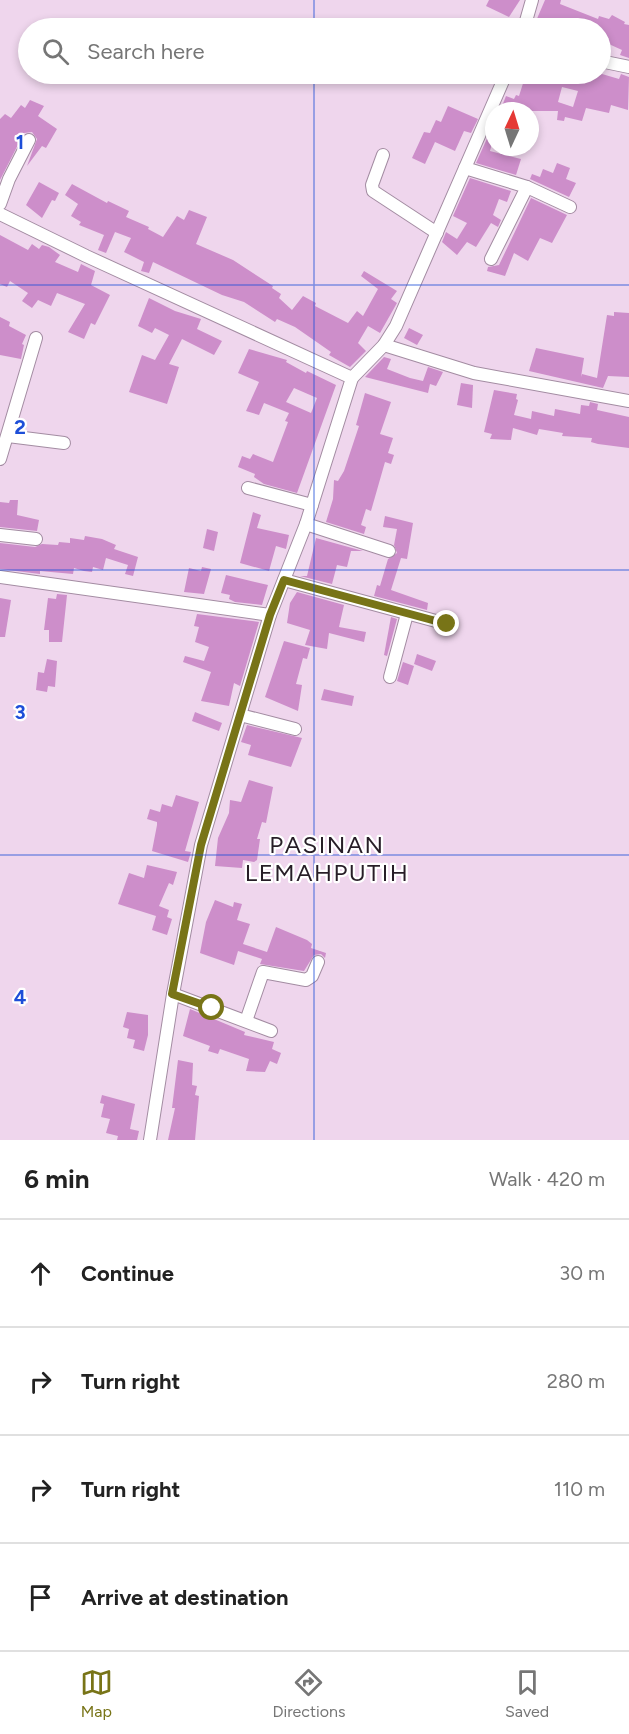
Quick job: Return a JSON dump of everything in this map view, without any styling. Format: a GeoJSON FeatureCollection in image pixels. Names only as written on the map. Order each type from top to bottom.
{"type":"FeatureCollection","features":[{"type":"Feature","properties":{"kind":"street"},"geometry":{"type":"LineString","coordinates":[[527,18],[532,0]]}},
{"type":"Feature","properties":{"kind":"street"},"geometry":{"type":"LineString","coordinates":[[611,63],[629,67]]}},
{"type":"Feature","properties":{"kind":"street"},"geometry":{"type":"LineString","coordinates":[[150,1140],[172,994],[201,845],[270,615],[306,524],[352,378],[384,345],[411,296],[502,84]]}},
{"type":"Feature","properties":{"kind":"street"},"geometry":{"type":"LineString","coordinates":[[0,204],[9,179],[29,140]]}},
{"type":"Feature","properties":{"kind":"street"},"geometry":{"type":"LineString","coordinates":[[383,155],[372,185],[373,190],[437,233]]}},
{"type":"Feature","properties":{"kind":"street"},"geometry":{"type":"LineString","coordinates":[[465,168],[527,187],[570,207]]}},
{"type":"Feature","properties":{"kind":"street"},"geometry":{"type":"LineString","coordinates":[[491,259],[527,187]]}},
{"type":"Feature","properties":{"kind":"street"},"geometry":{"type":"LineString","coordinates":[[0,214],[352,378]]}},
{"type":"Feature","properties":{"kind":"street"},"geometry":{"type":"LineString","coordinates":[[0,459],[36,338]]}},
{"type":"Feature","properties":{"kind":"street"},"geometry":{"type":"LineString","coordinates":[[384,345],[474,373],[629,401]]}},
{"type":"Feature","properties":{"kind":"street"},"geometry":{"type":"LineString","coordinates":[[8,436],[64,443]]}},
{"type":"Feature","properties":{"kind":"street"},"geometry":{"type":"LineString","coordinates":[[248,488],[312,505]]}},
{"type":"Feature","properties":{"kind":"street"},"geometry":{"type":"LineString","coordinates":[[306,524],[389,551]]}},
{"type":"Feature","properties":{"kind":"street"},"geometry":{"type":"LineString","coordinates":[[0,535],[36,538]]}},
{"type":"Feature","properties":{"kind":"street"},"geometry":{"type":"LineString","coordinates":[[0,577],[270,615]]}},
{"type":"Feature","properties":{"kind":"street"},"geometry":{"type":"LineString","coordinates":[[284,580],[447,624]]}},
{"type":"Feature","properties":{"kind":"street"},"geometry":{"type":"LineString","coordinates":[[390,677],[407,614]]}},
{"type":"Feature","properties":{"kind":"street"},"geometry":{"type":"LineString","coordinates":[[240,715],[295,729]]}},
{"type":"Feature","properties":{"kind":"street"},"geometry":{"type":"LineString","coordinates":[[246,1021],[263,972],[306,980],[312,976],[318,962]]}},
{"type":"Feature","properties":{"kind":"street"},"geometry":{"type":"LineString","coordinates":[[172,994],[271,1031]]}},
{"type":"Feature","properties":{"kind":"building"},"geometry":{"type":"Polygon","coordinates":[[[489,0],[520,0],[509,17],[486,6],[489,0]]]}},
{"type":"Feature","properties":{"kind":"building"},"geometry":{"type":"Polygon","coordinates":[[[545,0],[561,0],[560,4],[595,18],[537,18],[545,0]]]}},
{"type":"Feature","properties":{"kind":"building"},"geometry":{"type":"Polygon","coordinates":[[[612,15],[629,25],[629,58],[620,55],[622,50],[611,45],[610,18],[612,15]]]}},
{"type":"Feature","properties":{"kind":"building"},"geometry":{"type":"Polygon","coordinates":[[[621,74],[629,77],[628,110],[611,105],[609,113],[586,108],[582,121],[565,117],[564,121],[557,120],[558,111],[539,111],[539,102],[504,102],[506,96],[514,99],[516,95],[519,96],[523,84],[611,84],[611,77],[619,79],[621,74]],[[562,87],[558,102],[573,107],[578,91],[562,87]]]}},
{"type":"Feature","properties":{"kind":"building"},"geometry":{"type":"Polygon","coordinates":[[[30,100],[44,106],[38,116],[57,129],[46,148],[42,146],[27,166],[37,139],[32,132],[24,133],[0,180],[0,119],[5,114],[11,118],[21,105],[25,108],[30,100]]]}},
{"type":"Feature","properties":{"kind":"building"},"geometry":{"type":"Polygon","coordinates":[[[448,106],[478,119],[471,133],[464,131],[455,151],[435,142],[425,164],[412,158],[424,132],[430,133],[436,120],[441,122],[448,106]]]}},
{"type":"Feature","properties":{"kind":"building"},"geometry":{"type":"Polygon","coordinates":[[[485,143],[485,156],[509,156],[521,159],[516,175],[476,163],[485,143]]]}},
{"type":"Feature","properties":{"kind":"building"},"geometry":{"type":"Polygon","coordinates":[[[557,163],[570,168],[566,179],[576,183],[569,197],[530,179],[532,174],[540,177],[543,169],[553,173],[557,163]]]}},
{"type":"Feature","properties":{"kind":"building"},"geometry":{"type":"Polygon","coordinates":[[[470,178],[511,191],[507,202],[499,199],[493,215],[501,220],[498,227],[491,223],[476,247],[467,242],[457,255],[442,242],[446,232],[457,239],[467,223],[453,216],[470,178]]]}},
{"type":"Feature","properties":{"kind":"building"},"geometry":{"type":"Polygon","coordinates":[[[39,182],[59,193],[55,201],[52,200],[42,218],[26,205],[39,182]]]}},
{"type":"Feature","properties":{"kind":"building"},"geometry":{"type":"Polygon","coordinates":[[[72,184],[107,203],[108,201],[129,211],[126,217],[149,227],[148,229],[163,237],[177,216],[184,220],[189,210],[207,217],[196,244],[233,260],[273,286],[272,288],[281,294],[279,298],[292,310],[303,296],[316,303],[315,306],[348,323],[357,311],[363,316],[378,289],[361,276],[364,271],[397,291],[391,299],[397,303],[380,333],[368,326],[358,343],[366,351],[350,367],[329,355],[331,352],[295,327],[277,319],[275,322],[244,302],[222,295],[153,262],[149,273],[141,271],[144,262],[124,252],[131,238],[115,232],[106,253],[98,250],[104,235],[79,225],[81,222],[71,216],[78,204],[65,195],[72,184]]]}},
{"type":"Feature","properties":{"kind":"building"},"geometry":{"type":"Polygon","coordinates":[[[531,198],[567,215],[552,243],[540,238],[528,261],[514,253],[505,276],[487,271],[488,267],[499,265],[531,198]]]}},
{"type":"Feature","properties":{"kind":"building"},"geometry":{"type":"Polygon","coordinates":[[[0,235],[28,250],[32,244],[39,249],[42,245],[49,247],[60,255],[55,262],[78,272],[81,264],[95,271],[91,285],[110,295],[95,325],[91,323],[84,339],[68,332],[85,304],[57,293],[51,306],[38,300],[32,308],[22,301],[28,293],[10,281],[7,287],[0,284],[0,235]]]}},
{"type":"Feature","properties":{"kind":"building"},"geometry":{"type":"Polygon","coordinates":[[[149,298],[175,311],[201,319],[197,329],[222,341],[214,355],[182,339],[169,364],[179,367],[167,404],[129,392],[142,355],[155,360],[169,335],[155,328],[152,333],[138,326],[149,298]]]}},
{"type":"Feature","properties":{"kind":"building"},"geometry":{"type":"Polygon","coordinates":[[[614,312],[629,313],[629,377],[608,376],[603,388],[529,371],[536,348],[584,358],[581,377],[582,374],[597,378],[607,315],[614,316],[614,312]]]}},
{"type":"Feature","properties":{"kind":"building"},"geometry":{"type":"Polygon","coordinates":[[[0,317],[10,322],[9,326],[26,335],[22,344],[24,345],[21,359],[0,355],[0,317]]]}},
{"type":"Feature","properties":{"kind":"building"},"geometry":{"type":"Polygon","coordinates":[[[409,328],[423,335],[417,345],[404,338],[409,328]]]}},
{"type":"Feature","properties":{"kind":"building"},"geometry":{"type":"Polygon","coordinates":[[[249,349],[287,360],[286,362],[306,373],[307,371],[336,385],[297,493],[264,484],[254,477],[255,474],[238,467],[242,456],[250,459],[253,454],[273,462],[288,422],[285,421],[289,413],[264,403],[259,415],[246,411],[259,382],[238,373],[249,349]],[[294,388],[286,402],[311,413],[317,398],[294,388]]]}},
{"type":"Feature","properties":{"kind":"building"},"geometry":{"type":"Polygon","coordinates":[[[384,357],[391,359],[387,369],[410,378],[423,381],[428,367],[443,372],[436,386],[430,384],[428,393],[365,377],[384,357]]]}},
{"type":"Feature","properties":{"kind":"building"},"geometry":{"type":"Polygon","coordinates":[[[461,383],[473,385],[472,408],[457,405],[461,383]]]}},
{"type":"Feature","properties":{"kind":"building"},"geometry":{"type":"Polygon","coordinates":[[[494,390],[517,394],[516,399],[518,400],[514,415],[531,419],[532,411],[554,416],[555,409],[580,414],[581,405],[589,406],[590,402],[598,404],[597,410],[629,417],[629,448],[598,444],[591,442],[592,438],[562,436],[563,433],[539,429],[537,435],[513,428],[511,440],[490,439],[492,434],[484,432],[494,390]]]}},
{"type":"Feature","properties":{"kind":"building"},"geometry":{"type":"Polygon","coordinates":[[[365,393],[391,402],[380,434],[393,438],[388,453],[394,455],[391,464],[385,462],[371,511],[366,509],[361,525],[366,527],[364,534],[326,522],[333,499],[334,480],[338,481],[344,471],[359,426],[356,425],[365,393]]]}},
{"type":"Feature","properties":{"kind":"building"},"geometry":{"type":"Polygon","coordinates":[[[10,500],[18,500],[17,515],[39,520],[37,531],[0,527],[0,502],[9,503],[10,500]]]}},
{"type":"Feature","properties":{"kind":"building"},"geometry":{"type":"Polygon","coordinates":[[[253,512],[261,515],[257,528],[289,535],[286,549],[276,546],[269,571],[240,563],[253,512]]]}},
{"type":"Feature","properties":{"kind":"building"},"geometry":{"type":"Polygon","coordinates":[[[385,516],[413,523],[407,559],[401,558],[391,590],[428,603],[427,610],[374,596],[377,585],[380,586],[388,559],[397,553],[394,545],[397,529],[383,527],[385,516]]]}},
{"type":"Feature","properties":{"kind":"building"},"geometry":{"type":"Polygon","coordinates":[[[207,529],[218,532],[214,551],[203,548],[207,529]]]}},
{"type":"Feature","properties":{"kind":"building"},"geometry":{"type":"Polygon","coordinates":[[[85,536],[102,539],[116,545],[114,549],[138,557],[133,576],[125,574],[128,565],[106,558],[103,570],[93,567],[92,572],[74,568],[73,574],[40,571],[40,574],[0,569],[0,543],[35,547],[42,544],[58,545],[59,542],[70,543],[70,538],[84,540],[85,536]]]}},
{"type":"Feature","properties":{"kind":"building"},"geometry":{"type":"Polygon","coordinates":[[[316,538],[363,551],[351,551],[347,567],[337,565],[332,584],[300,576],[307,576],[316,538]]]}},
{"type":"Feature","properties":{"kind":"building"},"geometry":{"type":"Polygon","coordinates":[[[202,567],[211,569],[204,594],[184,592],[189,568],[201,571],[202,567]]]}},
{"type":"Feature","properties":{"kind":"building"},"geometry":{"type":"Polygon","coordinates":[[[226,575],[268,585],[262,605],[235,602],[229,599],[230,595],[221,593],[226,575]]]}},
{"type":"Feature","properties":{"kind":"building"},"geometry":{"type":"Polygon","coordinates":[[[297,592],[344,605],[339,627],[366,632],[364,642],[329,633],[327,649],[305,645],[310,630],[287,623],[290,603],[297,592]]]}},
{"type":"Feature","properties":{"kind":"building"},"geometry":{"type":"Polygon","coordinates":[[[57,594],[67,595],[62,642],[49,642],[49,630],[44,630],[48,598],[56,599],[57,594]]]}},
{"type":"Feature","properties":{"kind":"building"},"geometry":{"type":"Polygon","coordinates":[[[0,598],[11,600],[5,637],[0,637],[0,598]]]}},
{"type":"Feature","properties":{"kind":"building"},"geometry":{"type":"Polygon","coordinates":[[[197,614],[259,622],[240,686],[234,683],[229,706],[201,701],[211,672],[183,662],[185,656],[204,661],[209,647],[195,642],[199,627],[194,626],[197,614]]]}},
{"type":"Feature","properties":{"kind":"building"},"geometry":{"type":"Polygon","coordinates":[[[391,617],[397,619],[387,656],[384,655],[391,617]]]}},
{"type":"Feature","properties":{"kind":"building"},"geometry":{"type":"Polygon","coordinates":[[[284,641],[310,648],[307,659],[303,658],[296,684],[302,685],[298,711],[265,697],[284,641]]]}},
{"type":"Feature","properties":{"kind":"building"},"geometry":{"type":"Polygon","coordinates":[[[417,654],[436,661],[432,671],[414,664],[417,654]]]}},
{"type":"Feature","properties":{"kind":"building"},"geometry":{"type":"Polygon","coordinates":[[[47,659],[57,661],[55,687],[48,686],[47,692],[36,690],[38,672],[44,673],[47,659]]]}},
{"type":"Feature","properties":{"kind":"building"},"geometry":{"type":"Polygon","coordinates":[[[403,662],[414,666],[408,685],[397,681],[403,662]]]}},
{"type":"Feature","properties":{"kind":"building"},"geometry":{"type":"Polygon","coordinates":[[[324,689],[354,696],[352,706],[321,700],[324,689]]]}},
{"type":"Feature","properties":{"kind":"building"},"geometry":{"type":"Polygon","coordinates":[[[195,712],[222,723],[219,731],[192,721],[195,712]]]}},
{"type":"Feature","properties":{"kind":"building"},"geometry":{"type":"Polygon","coordinates":[[[247,725],[302,738],[291,767],[248,755],[251,745],[241,742],[247,725]]]}},
{"type":"Feature","properties":{"kind":"building"},"geometry":{"type":"Polygon","coordinates":[[[249,780],[273,787],[266,823],[262,822],[257,839],[260,839],[257,860],[254,862],[243,860],[242,868],[215,866],[218,838],[229,813],[230,800],[241,802],[249,780]]]}},
{"type":"Feature","properties":{"kind":"building"},"geometry":{"type":"Polygon","coordinates":[[[176,795],[199,802],[185,851],[191,852],[188,862],[152,851],[157,822],[147,819],[150,809],[160,812],[162,804],[172,807],[176,795]]]}},
{"type":"Feature","properties":{"kind":"building"},"geometry":{"type":"Polygon","coordinates":[[[147,865],[177,872],[173,885],[169,883],[159,906],[169,910],[167,917],[172,919],[167,935],[152,930],[156,916],[118,904],[129,873],[144,878],[147,865]]]}},
{"type":"Feature","properties":{"kind":"building"},"geometry":{"type":"Polygon","coordinates":[[[215,900],[233,907],[234,902],[242,904],[237,920],[250,924],[243,944],[267,952],[276,927],[307,940],[312,944],[311,948],[326,953],[325,958],[321,954],[314,955],[304,971],[260,964],[262,959],[238,951],[234,965],[200,953],[206,922],[215,900]]]}},
{"type":"Feature","properties":{"kind":"building"},"geometry":{"type":"Polygon","coordinates":[[[190,1009],[245,1032],[244,1035],[274,1042],[272,1049],[281,1053],[277,1064],[270,1061],[265,1072],[246,1071],[249,1059],[220,1049],[218,1054],[208,1051],[210,1046],[183,1036],[190,1009]]]}},
{"type":"Feature","properties":{"kind":"building"},"geometry":{"type":"Polygon","coordinates":[[[127,1012],[148,1015],[148,1035],[144,1051],[133,1048],[135,1040],[127,1038],[129,1029],[123,1027],[127,1012]]]}},
{"type":"Feature","properties":{"kind":"building"},"geometry":{"type":"Polygon","coordinates":[[[178,1060],[193,1063],[192,1085],[197,1086],[195,1095],[199,1096],[195,1140],[168,1140],[175,1108],[172,1108],[178,1060]]]}},
{"type":"Feature","properties":{"kind":"building"},"geometry":{"type":"Polygon","coordinates":[[[102,1095],[135,1104],[130,1129],[139,1131],[137,1140],[117,1140],[118,1136],[106,1133],[110,1119],[101,1117],[104,1104],[100,1103],[102,1095]]]}},
{"type":"Feature","properties":{"kind":"district","name":"PASINAN LEMAHPUTIH"},"geometry":{"type":"Point","coordinates":[327,859]}},
{"type":"Feature","properties":{"kind":"route"},"geometry":{"type":"LineString","coordinates":[[212,1008],[172,994],[201,845],[270,615],[284,580],[447,624]]}}]}
